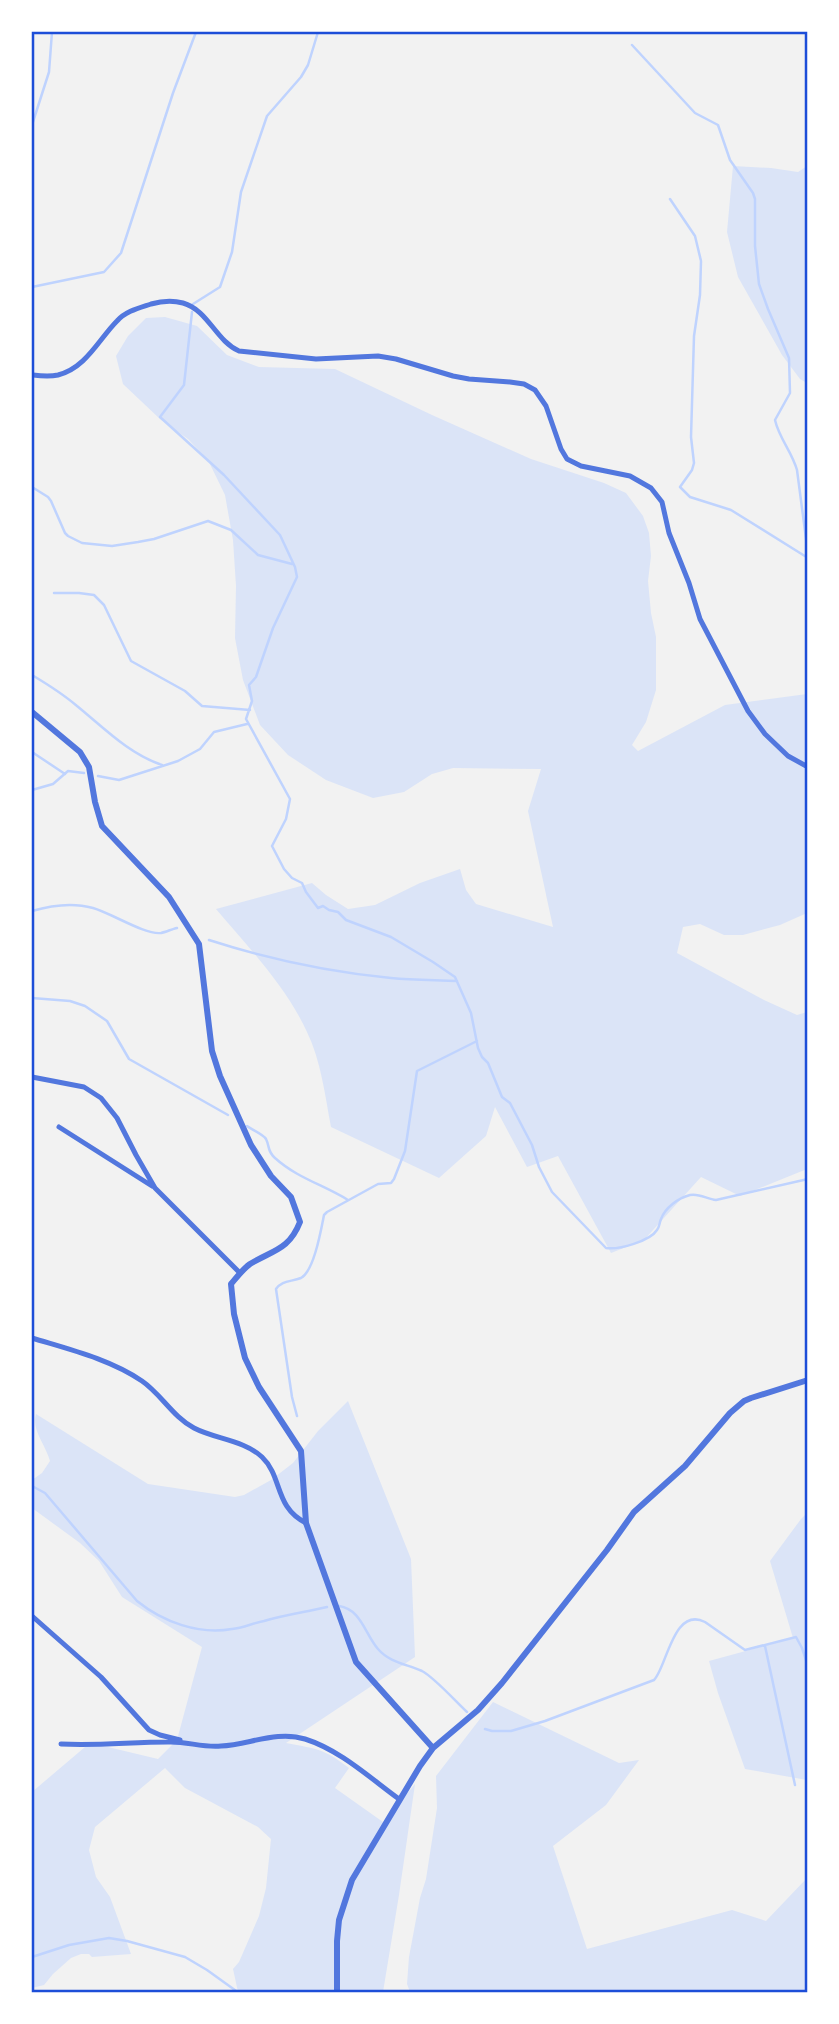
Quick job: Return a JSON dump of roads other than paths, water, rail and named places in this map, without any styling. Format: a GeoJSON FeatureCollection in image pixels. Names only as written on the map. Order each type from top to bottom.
{"type":"FeatureCollection","features":[{"type":"Feature","properties":{"kind":"street"},"geometry":{"type":"LineString","coordinates":[[32,375],[60,375],[74,368],[98,346],[125,314],[163,301],[183,303],[195,308],[229,347],[239,351],[316,359],[378,356],[468,379],[524,384],[535,390],[546,406],[567,459],[580,466],[630,476],[651,488],[662,502],[669,533],[700,619],[748,711],[765,734],[788,755],[807,767]]}},
{"type":"Feature","properties":{"kind":"street"},"geometry":{"type":"LineString","coordinates":[[32,712],[80,752],[89,767],[102,826],[169,897],[199,944],[212,1051],[220,1076],[251,1144],[271,1176],[291,1197],[300,1222],[295,1235],[284,1247],[247,1265],[230,1284],[245,1358],[259,1387],[301,1451],[306,1523],[356,1662],[433,1748]]}},
{"type":"Feature","properties":{"kind":"street"},"geometry":{"type":"LineString","coordinates":[[32,1077],[84,1087],[101,1098],[117,1118],[135,1156],[155,1188]]}},
{"type":"Feature","properties":{"kind":"street"},"geometry":{"type":"LineString","coordinates":[[59,1126],[155,1188],[240,1273]]}},
{"type":"Feature","properties":{"kind":"street"},"geometry":{"type":"LineString","coordinates":[[32,1338],[81,1354],[134,1376],[153,1390],[189,1425],[257,1452],[268,1464],[286,1506],[306,1523]]}},
{"type":"Feature","properties":{"kind":"street"},"geometry":{"type":"LineString","coordinates":[[337,1993],[339,1920],[352,1880],[399,1799],[433,1748],[478,1710],[502,1683],[634,1512],[685,1466],[730,1413],[751,1398],[807,1380]]}},
{"type":"Feature","properties":{"kind":"street"},"geometry":{"type":"LineString","coordinates":[[32,1616],[101,1677],[149,1730],[186,1742]]}},
{"type":"Feature","properties":{"kind":"street"},"geometry":{"type":"LineString","coordinates":[[61,1744],[186,1742],[223,1746],[282,1736],[304,1739],[342,1758],[399,1799]]}},
{"type":"Feature","properties":{"kind":"waterway"},"geometry":{"type":"LineString","coordinates":[[32,125],[49,72],[52,32]]}},
{"type":"Feature","properties":{"kind":"waterway"},"geometry":{"type":"LineString","coordinates":[[32,287],[104,272],[121,253],[173,93],[196,32]]}},
{"type":"Feature","properties":{"kind":"waterway"},"geometry":{"type":"LineString","coordinates":[[193,304],[220,287],[232,252],[241,192],[267,116],[301,77],[308,65],[318,32]]}},
{"type":"Feature","properties":{"kind":"waterway"},"geometry":{"type":"LineString","coordinates":[[632,45],[695,113],[718,125],[730,160],[753,193],[759,284],[789,358],[790,393],[775,420],[797,470],[808,554]]}},
{"type":"Feature","properties":{"kind":"waterway"},"geometry":{"type":"LineString","coordinates":[[670,199],[695,236],[701,261],[700,295],[694,336],[691,437],[694,463],[680,487],[690,497],[731,510],[808,558]]}},
{"type":"Feature","properties":{"kind":"waterway"},"geometry":{"type":"LineString","coordinates":[[192,312],[184,385],[160,417],[224,475],[280,535],[297,577],[273,628],[256,677],[249,685],[252,701],[246,719],[290,799],[286,819],[272,846],[284,869],[292,878],[302,883],[318,908],[323,906],[338,912],[346,920],[391,937],[455,977],[471,1013],[482,1057],[488,1063],[502,1097],[510,1103],[532,1145],[539,1167],[552,1192],[606,1248],[626,1246],[648,1238],[657,1230],[669,1207],[685,1196],[697,1195],[716,1200],[808,1179]]}},
{"type":"Feature","properties":{"kind":"waterway"},"geometry":{"type":"LineString","coordinates":[[32,487],[51,501],[65,533],[82,543],[112,546],[138,542],[208,521],[231,530],[258,555],[292,564]]}},
{"type":"Feature","properties":{"kind":"waterway"},"geometry":{"type":"LineString","coordinates":[[54,593],[94,595],[104,605],[131,661],[185,691],[202,706],[250,710]]}},
{"type":"Feature","properties":{"kind":"waterway"},"geometry":{"type":"LineString","coordinates":[[32,675],[66,697],[128,747],[162,765]]}},
{"type":"Feature","properties":{"kind":"waterway"},"geometry":{"type":"LineString","coordinates":[[98,776],[119,780],[178,761],[200,749],[214,732],[247,724]]}},
{"type":"Feature","properties":{"kind":"waterway"},"geometry":{"type":"LineString","coordinates":[[32,752],[65,774]]}},
{"type":"Feature","properties":{"kind":"waterway"},"geometry":{"type":"LineString","coordinates":[[32,790],[53,784],[68,771],[84,773]]}},
{"type":"Feature","properties":{"kind":"waterway"},"geometry":{"type":"LineString","coordinates":[[32,911],[77,905],[93,908],[154,933],[177,928]]}},
{"type":"Feature","properties":{"kind":"waterway"},"geometry":{"type":"LineString","coordinates":[[209,940],[276,959],[345,972],[399,979],[457,981]]}},
{"type":"Feature","properties":{"kind":"waterway"},"geometry":{"type":"LineString","coordinates":[[32,998],[70,1001],[85,1006],[107,1021],[129,1059],[228,1115]]}},
{"type":"Feature","properties":{"kind":"waterway"},"geometry":{"type":"LineString","coordinates":[[297,1416],[276,1289],[281,1284],[306,1274],[327,1212],[378,1184],[391,1183],[394,1179],[405,1151],[417,1071],[477,1041]]}},
{"type":"Feature","properties":{"kind":"waterway"},"geometry":{"type":"LineString","coordinates":[[247,1126],[265,1137],[271,1153],[283,1165],[348,1200]]}},
{"type":"Feature","properties":{"kind":"waterway"},"geometry":{"type":"LineString","coordinates":[[32,1486],[45,1493],[137,1601],[170,1621],[194,1628],[220,1630],[240,1628],[327,1607]]}},
{"type":"Feature","properties":{"kind":"waterway"},"geometry":{"type":"LineString","coordinates":[[339,1606],[358,1617],[373,1643],[383,1654],[427,1674],[467,1712]]}},
{"type":"Feature","properties":{"kind":"waterway"},"geometry":{"type":"LineString","coordinates":[[485,1729],[511,1731],[654,1680],[678,1630],[685,1622],[694,1619],[705,1622],[745,1650],[796,1637],[808,1666]]}},
{"type":"Feature","properties":{"kind":"waterway"},"geometry":{"type":"LineString","coordinates":[[765,1646],[795,1785]]}},
{"type":"Feature","properties":{"kind":"waterway"},"geometry":{"type":"LineString","coordinates":[[32,1957],[69,1945],[109,1938],[127,1941],[185,1957],[239,1993]]}}]}
